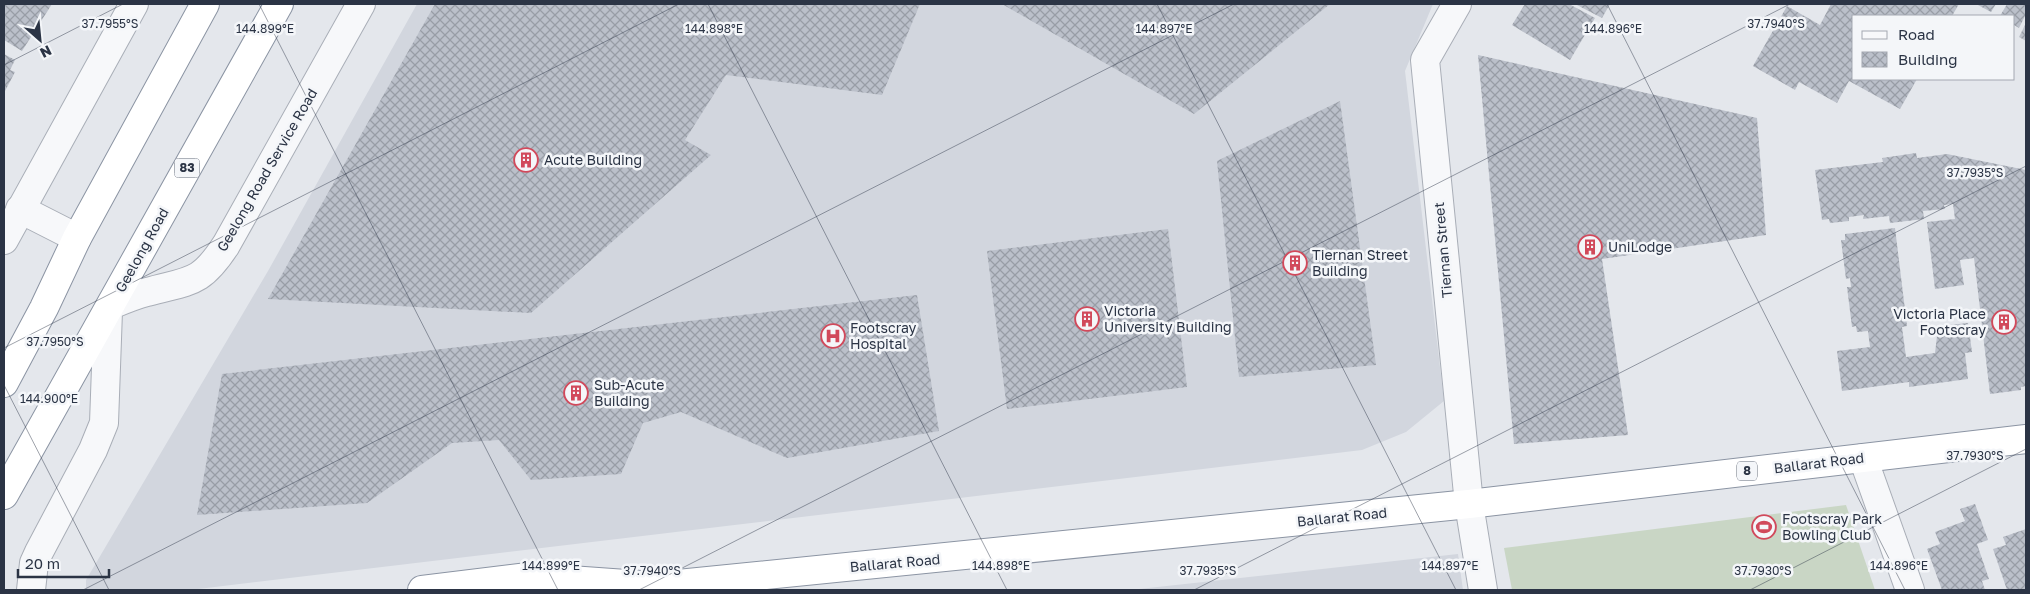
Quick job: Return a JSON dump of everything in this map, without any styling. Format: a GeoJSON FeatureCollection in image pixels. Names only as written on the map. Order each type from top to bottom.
{"type":"FeatureCollection","features":[{"type":"Feature","properties":{"kind":"highway"},"geometry":{"type":"LineString","coordinates":[[4,383],[44,308],[77,238],[206,4]]}},
{"type":"Feature","properties":{"kind":"highway","name":"Geelong Road"},"geometry":{"type":"LineString","coordinates":[[4,495],[279,4]]}},
{"type":"Feature","properties":{"kind":"highway","name":"Ballarat Road"},"geometry":{"type":"LineString","coordinates":[[422,590],[528,577],[646,588],[1469,504],[2026,439]]}},
{"type":"Feature","properties":{"kind":"street"},"geometry":{"type":"LineString","coordinates":[[4,240],[134,4]]}},
{"type":"Feature","properties":{"kind":"street","name":"Geelong Road Service Road"},"geometry":{"type":"LineString","coordinates":[[109,308],[139,294],[186,283],[203,273],[214,262],[226,244],[361,4]]}},
{"type":"Feature","properties":{"kind":"street","name":"Tiernan Street"},"geometry":{"type":"LineString","coordinates":[[1457,4],[1425,60],[1469,504],[1483,590]]}},
{"type":"Feature","properties":{"kind":"street"},"geometry":{"type":"LineString","coordinates":[[20,209],[77,238]]}},
{"type":"Feature","properties":{"kind":"street"},"geometry":{"type":"LineString","coordinates":[[31,590],[33,568],[38,552],[93,450],[104,423],[109,308]]}},
{"type":"Feature","properties":{"kind":"street"},"geometry":{"type":"LineString","coordinates":[[1863,458],[1910,590]]}},
{"type":"Feature","properties":{"kind":"shaded area","name":"Footscray Hospital"},"geometry":{"type":"Polygon","coordinates":[[[417,4],[1433,4],[1405,71],[1444,401],[1406,432],[1362,450],[190,590],[86,590],[86,580],[268,271],[417,4]]]}},
{"type":"Feature","properties":{"kind":"shaded area"},"geometry":{"type":"Polygon","coordinates":[[[1458,554],[1463,590],[1130,590],[1458,554]]]}},
{"type":"Feature","properties":{"kind":"green space","name":"Footscray Park Bowling Club"},"geometry":{"type":"Polygon","coordinates":[[[1846,505],[1875,590],[1512,590],[1504,548],[1846,505]]]}},
{"type":"Feature","properties":{"kind":"building"},"geometry":{"type":"Polygon","coordinates":[[[4,4],[52,4],[22,51],[4,40],[4,4]]]}},
{"type":"Feature","properties":{"kind":"building","name":"Acute Building"},"geometry":{"type":"Polygon","coordinates":[[[435,4],[920,4],[882,95],[726,75],[685,140],[711,155],[531,313],[268,299],[435,4]]]}},
{"type":"Feature","properties":{"kind":"building"},"geometry":{"type":"Polygon","coordinates":[[[1002,4],[1330,4],[1194,114],[1002,4]]]}},
{"type":"Feature","properties":{"kind":"building"},"geometry":{"type":"Polygon","coordinates":[[[1525,4],[1569,4],[1595,18],[1570,60],[1512,25],[1525,4]]]}},
{"type":"Feature","properties":{"kind":"building"},"geometry":{"type":"Polygon","coordinates":[[[1575,4],[1610,4],[1602,18],[1575,4]]]}},
{"type":"Feature","properties":{"kind":"building"},"geometry":{"type":"Polygon","coordinates":[[[1831,4],[1959,4],[1953,15],[1852,15],[1852,80],[1916,80],[1900,109],[1849,81],[1837,103],[1799,82],[1795,90],[1753,66],[1787,6],[1820,25],[1831,4]]]}},
{"type":"Feature","properties":{"kind":"building"},"geometry":{"type":"Polygon","coordinates":[[[1976,4],[1996,4],[1991,12],[1976,4]]]}},
{"type":"Feature","properties":{"kind":"building"},"geometry":{"type":"Polygon","coordinates":[[[2007,4],[2026,4],[2026,14],[2019,28],[2015,26],[2015,15],[2001,15],[2007,4]]]}},
{"type":"Feature","properties":{"kind":"building"},"geometry":{"type":"Polygon","coordinates":[[[2026,23],[2026,41],[2019,37],[2026,23]]]}},
{"type":"Feature","properties":{"kind":"building"},"geometry":{"type":"Polygon","coordinates":[[[4,54],[15,60],[10,70],[15,72],[4,93],[4,54]]]}},
{"type":"Feature","properties":{"kind":"building","name":"UniLodge"},"geometry":{"type":"Polygon","coordinates":[[[1478,55],[1757,118],[1766,235],[1602,259],[1628,435],[1514,444],[1478,55]]]}},
{"type":"Feature","properties":{"kind":"building","name":"Tiernan Street Building"},"geometry":{"type":"Polygon","coordinates":[[[1340,101],[1376,365],[1239,377],[1217,161],[1340,101]]]}},
{"type":"Feature","properties":{"kind":"building"},"geometry":{"type":"Polygon","coordinates":[[[1916,153],[1917,158],[1947,154],[2026,170],[2026,386],[2021,387],[2021,390],[1990,394],[1974,258],[1960,260],[1964,285],[1935,289],[1927,222],[1955,219],[1953,204],[1944,205],[1945,209],[1923,211],[1924,219],[1890,223],[1889,216],[1863,219],[1864,215],[1849,217],[1849,221],[1830,223],[1829,219],[1822,220],[1815,170],[1883,162],[1882,158],[1916,153]]]}},
{"type":"Feature","properties":{"kind":"building"},"geometry":{"type":"Polygon","coordinates":[[[1895,228],[1907,326],[1902,327],[1906,357],[1935,353],[1937,336],[1941,335],[1940,326],[1968,323],[1972,352],[1965,353],[1968,379],[1909,387],[1909,382],[1842,391],[1837,351],[1870,347],[1868,331],[1857,332],[1856,326],[1852,327],[1847,287],[1851,287],[1850,278],[1846,279],[1841,240],[1845,240],[1845,234],[1895,228]]]}},
{"type":"Feature","properties":{"kind":"building","name":"Victoria University Building"},"geometry":{"type":"Polygon","coordinates":[[[1168,229],[1187,387],[1007,409],[987,251],[1168,229]]]}},
{"type":"Feature","properties":{"kind":"building","name":"Sub-Acute Building"},"geometry":{"type":"Polygon","coordinates":[[[917,295],[939,431],[787,458],[681,412],[643,423],[621,474],[531,480],[499,440],[452,443],[367,503],[197,515],[222,374],[917,295]]]}},
{"type":"Feature","properties":{"kind":"building"},"geometry":{"type":"Polygon","coordinates":[[[1975,504],[1988,540],[1977,544],[1989,579],[1982,581],[1985,590],[1942,590],[1927,549],[1940,544],[1935,532],[1965,521],[1960,509],[1975,504]]]}},
{"type":"Feature","properties":{"kind":"building"},"geometry":{"type":"Polygon","coordinates":[[[2026,529],[2026,590],[2007,590],[1993,549],[2006,545],[2003,537],[2026,529]]]}},
{"type":"Feature","properties":{"kind":"place","name":"Acute Building"},"geometry":{"type":"Point","coordinates":[526,160]}},
{"type":"Feature","properties":{"kind":"place","name":"UniLodge"},"geometry":{"type":"Point","coordinates":[1590,247]}},
{"type":"Feature","properties":{"kind":"place","name":"Tiernan Street Building"},"geometry":{"type":"Point","coordinates":[1295,263]}},
{"type":"Feature","properties":{"kind":"place","name":"Victoria University Building"},"geometry":{"type":"Point","coordinates":[1087,319]}},
{"type":"Feature","properties":{"kind":"place","name":"Victoria Place Footscray"},"geometry":{"type":"Point","coordinates":[2004,322]}},
{"type":"Feature","properties":{"kind":"place","name":"Footscray Hospital"},"geometry":{"type":"Point","coordinates":[833,336]}},
{"type":"Feature","properties":{"kind":"place","name":"Sub-Acute Building"},"geometry":{"type":"Point","coordinates":[576,393]}},
{"type":"Feature","properties":{"kind":"place","name":"Footscray Park Bowling Club"},"geometry":{"type":"Point","coordinates":[1764,527]}}]}
